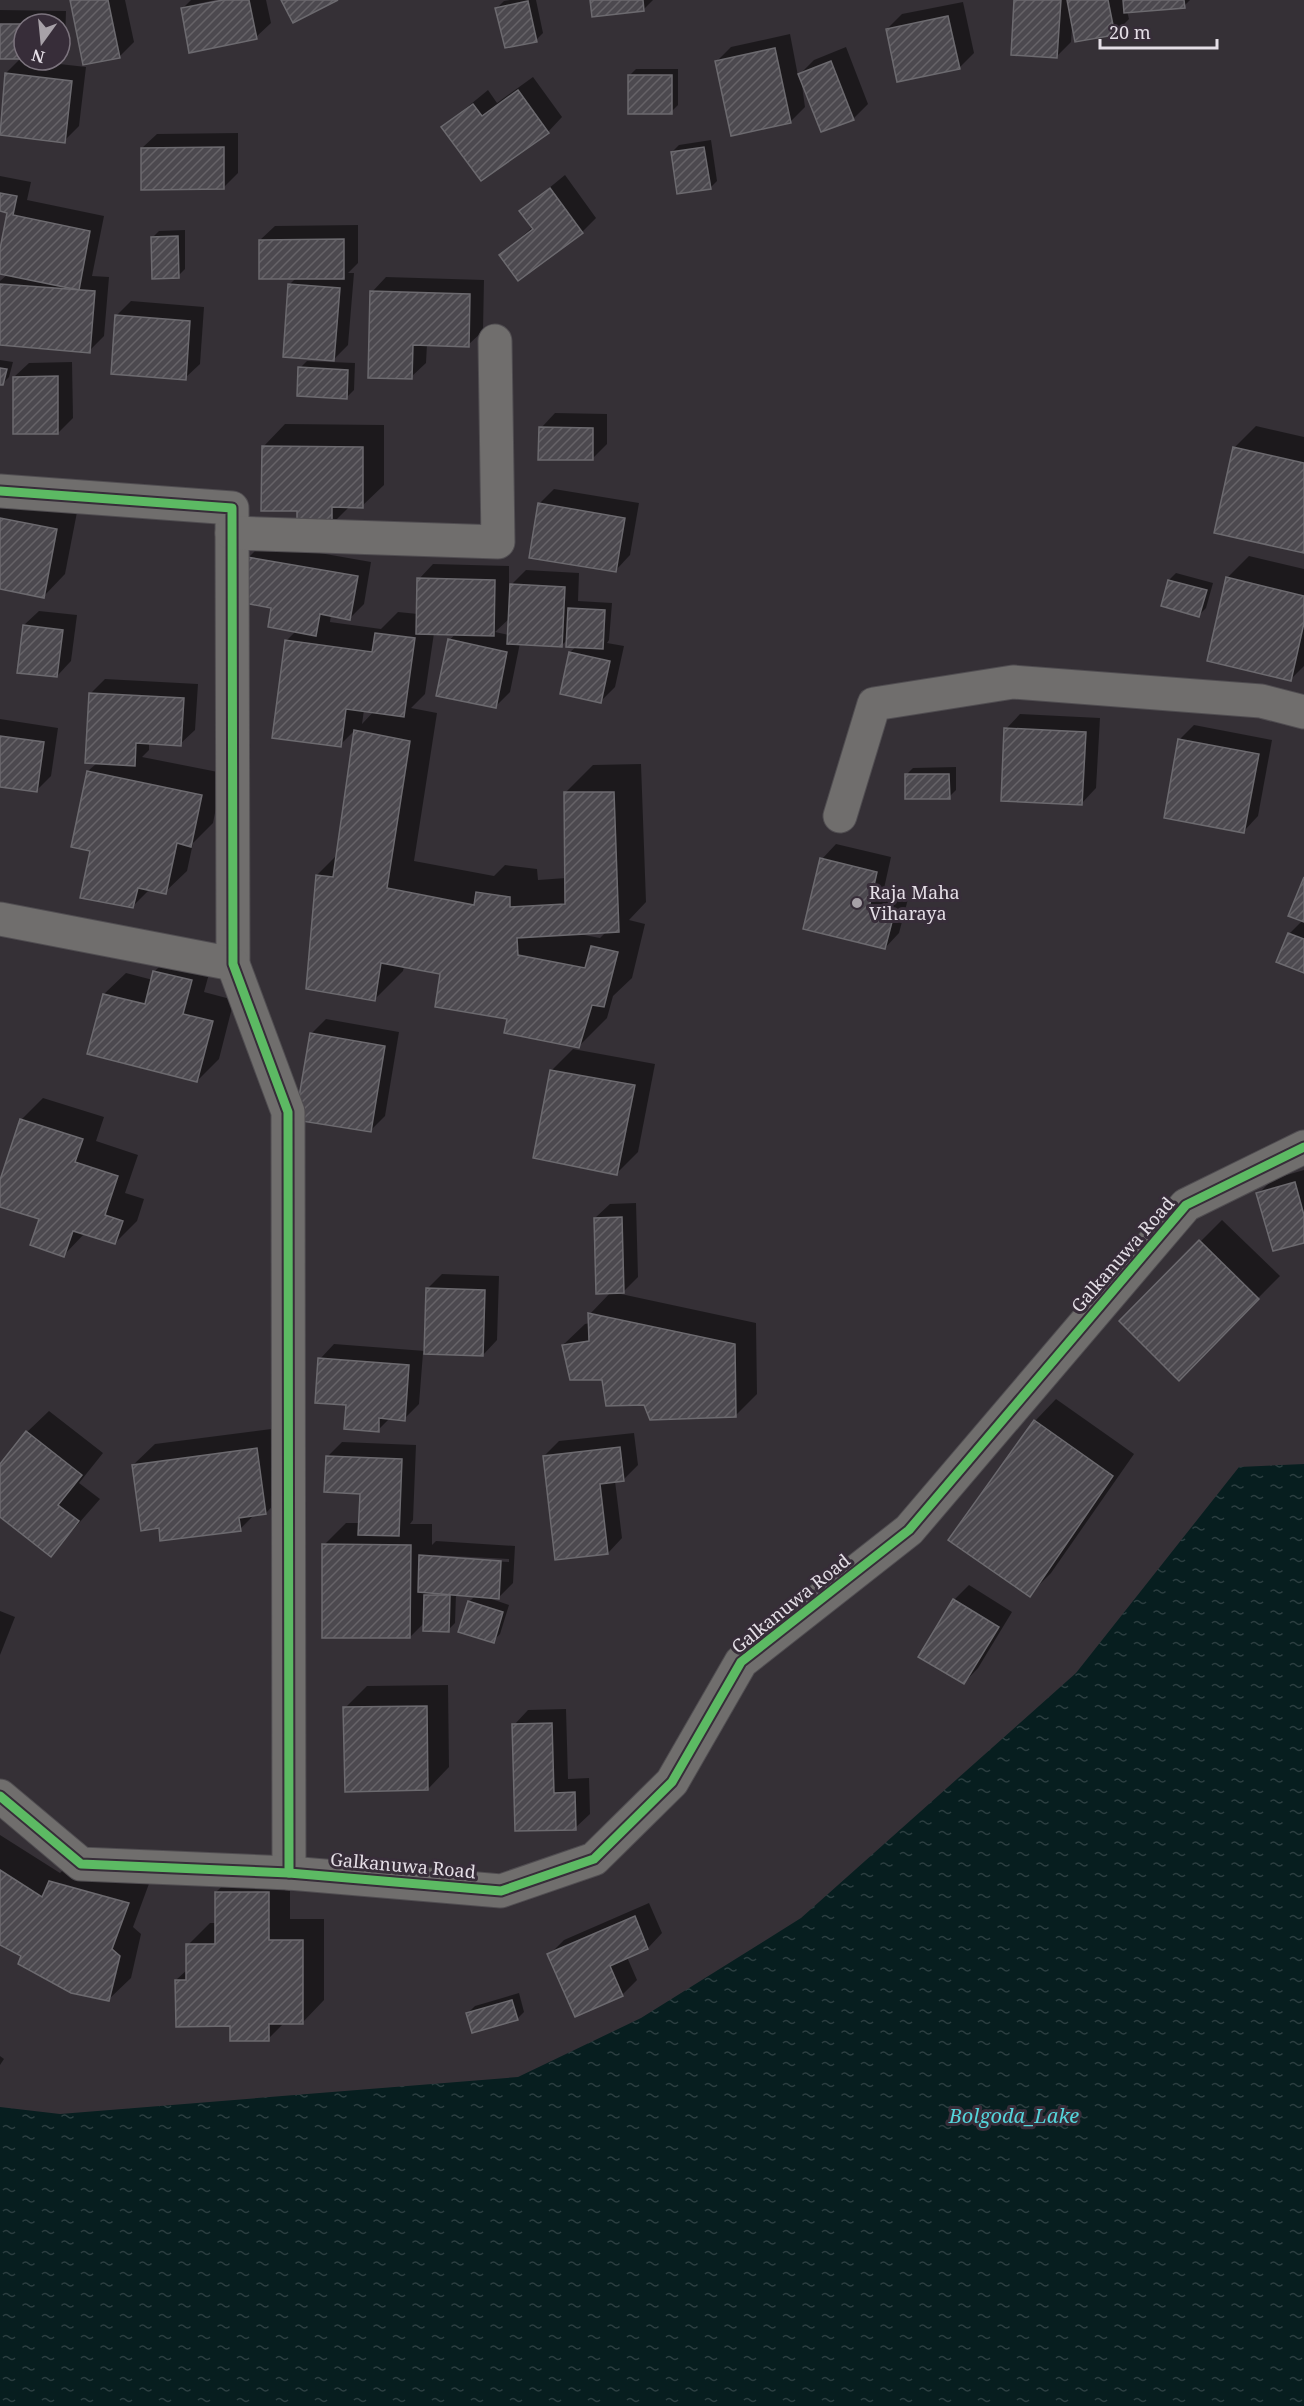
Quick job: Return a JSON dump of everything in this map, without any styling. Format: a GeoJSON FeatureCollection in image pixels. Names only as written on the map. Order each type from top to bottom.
{"type":"FeatureCollection","features":[{"type":"Feature","properties":{"kind":"street"},"geometry":{"type":"LineString","coordinates":[[232,533],[498,542],[495,341]]}},
{"type":"Feature","properties":{"kind":"street"},"geometry":{"type":"LineString","coordinates":[[0,491],[232,508],[232,964],[288,1112],[289,1873]]}},
{"type":"Feature","properties":{"kind":"street"},"geometry":{"type":"LineString","coordinates":[[840,816],[874,704],[1013,682],[1261,700],[1304,712]]}},
{"type":"Feature","properties":{"kind":"street"},"geometry":{"type":"LineString","coordinates":[[0,918],[232,964]]}},
{"type":"Feature","properties":{"kind":"street","name":"Galkanuwa Road"},"geometry":{"type":"LineString","coordinates":[[0,1796],[81,1864],[289,1873],[501,1891],[594,1859],[672,1782],[741,1662],[909,1530],[1186,1205],[1304,1147]]}},
{"type":"Feature","properties":{"kind":"water","name":"Bolgoda_Lake"},"geometry":{"type":"Polygon","coordinates":[[[1304,1464],[1304,2406],[0,2406],[0,2107],[60,2114],[518,2077],[641,2018],[801,1918],[1076,1673],[1239,1467],[1304,1464]]]}},
{"type":"Feature","properties":{"kind":"building"},"geometry":{"type":"Polygon","coordinates":[[[70,0],[108,0],[120,58],[83,65],[70,0]]]}},
{"type":"Feature","properties":{"kind":"building"},"geometry":{"type":"Polygon","coordinates":[[[223,0],[249,0],[257,39],[189,53],[181,8],[223,0]]]}},
{"type":"Feature","properties":{"kind":"building"},"geometry":{"type":"Polygon","coordinates":[[[281,0],[338,0],[293,23],[281,0]]]}},
{"type":"Feature","properties":{"kind":"building"},"geometry":{"type":"Polygon","coordinates":[[[590,0],[643,0],[644,11],[592,17],[590,0]]]}},
{"type":"Feature","properties":{"kind":"building"},"geometry":{"type":"Polygon","coordinates":[[[1014,0],[1061,0],[1057,58],[1011,55],[1014,0]]]}},
{"type":"Feature","properties":{"kind":"building"},"geometry":{"type":"Polygon","coordinates":[[[1067,0],[1108,0],[1115,35],[1075,42],[1067,0]]]}},
{"type":"Feature","properties":{"kind":"building"},"geometry":{"type":"Polygon","coordinates":[[[1123,0],[1184,0],[1185,8],[1124,13],[1123,0]]]}},
{"type":"Feature","properties":{"kind":"building"},"geometry":{"type":"Polygon","coordinates":[[[528,1],[537,42],[505,48],[495,8],[528,1]]]}},
{"type":"Feature","properties":{"kind":"building"},"geometry":{"type":"Polygon","coordinates":[[[948,16],[960,69],[897,82],[886,29],[948,16]]]}},
{"type":"Feature","properties":{"kind":"building"},"geometry":{"type":"Polygon","coordinates":[[[0,24],[12,24],[12,59],[0,59],[0,24]]]}},
{"type":"Feature","properties":{"kind":"building"},"geometry":{"type":"Polygon","coordinates":[[[775,48],[791,123],[731,136],[715,61],[775,48]]]}},
{"type":"Feature","properties":{"kind":"building"},"geometry":{"type":"Polygon","coordinates":[[[831,61],[854,120],[821,132],[798,74],[831,61]]]}},
{"type":"Feature","properties":{"kind":"building"},"geometry":{"type":"Polygon","coordinates":[[[5,73],[72,81],[65,143],[0,135],[5,73]]]}},
{"type":"Feature","properties":{"kind":"building"},"geometry":{"type":"Polygon","coordinates":[[[628,75],[672,75],[672,114],[628,114],[628,75]]]}},
{"type":"Feature","properties":{"kind":"building"},"geometry":{"type":"Polygon","coordinates":[[[518,90],[549,133],[481,181],[441,127],[473,104],[482,116],[518,90]]]}},
{"type":"Feature","properties":{"kind":"building"},"geometry":{"type":"Polygon","coordinates":[[[224,147],[224,189],[141,190],[141,148],[224,147]]]}},
{"type":"Feature","properties":{"kind":"building"},"geometry":{"type":"Polygon","coordinates":[[[704,147],[711,189],[677,194],[671,152],[704,147]]]}},
{"type":"Feature","properties":{"kind":"building"},"geometry":{"type":"Polygon","coordinates":[[[550,188],[583,233],[518,281],[499,255],[533,229],[519,211],[550,188]]]}},
{"type":"Feature","properties":{"kind":"building"},"geometry":{"type":"Polygon","coordinates":[[[0,193],[17,196],[13,215],[90,231],[79,290],[0,274],[0,249],[7,213],[0,211],[0,193]]]}},
{"type":"Feature","properties":{"kind":"building"},"geometry":{"type":"Polygon","coordinates":[[[178,236],[179,278],[152,279],[151,237],[178,236]]]}},
{"type":"Feature","properties":{"kind":"building"},"geometry":{"type":"Polygon","coordinates":[[[344,239],[344,279],[259,279],[259,240],[344,239]]]}},
{"type":"Feature","properties":{"kind":"building"},"geometry":{"type":"Polygon","coordinates":[[[0,284],[95,291],[90,353],[0,345],[0,284]]]}},
{"type":"Feature","properties":{"kind":"building"},"geometry":{"type":"Polygon","coordinates":[[[288,284],[340,288],[334,361],[283,357],[288,284]]]}},
{"type":"Feature","properties":{"kind":"building"},"geometry":{"type":"Polygon","coordinates":[[[370,291],[470,294],[469,347],[413,345],[412,379],[368,378],[370,291]]]}},
{"type":"Feature","properties":{"kind":"building"},"geometry":{"type":"Polygon","coordinates":[[[115,315],[190,321],[186,380],[111,374],[115,315]]]}},
{"type":"Feature","properties":{"kind":"building"},"geometry":{"type":"Polygon","coordinates":[[[298,367],[348,370],[347,399],[297,396],[298,367]]]}},
{"type":"Feature","properties":{"kind":"building"},"geometry":{"type":"Polygon","coordinates":[[[0,368],[7,369],[3,385],[0,385],[0,368]]]}},
{"type":"Feature","properties":{"kind":"building"},"geometry":{"type":"Polygon","coordinates":[[[58,376],[58,434],[13,434],[13,377],[58,376]]]}},
{"type":"Feature","properties":{"kind":"building"},"geometry":{"type":"Polygon","coordinates":[[[539,427],[593,428],[593,460],[538,460],[539,427]]]}},
{"type":"Feature","properties":{"kind":"building"},"geometry":{"type":"Polygon","coordinates":[[[262,446],[363,447],[363,508],[332,507],[332,526],[297,525],[297,511],[261,511],[262,446]]]}},
{"type":"Feature","properties":{"kind":"building"},"geometry":{"type":"Polygon","coordinates":[[[1233,447],[1304,463],[1304,553],[1214,533],[1233,447]]]}},
{"type":"Feature","properties":{"kind":"building"},"geometry":{"type":"Polygon","coordinates":[[[538,503],[625,518],[616,572],[529,558],[538,503]]]}},
{"type":"Feature","properties":{"kind":"building"},"geometry":{"type":"Polygon","coordinates":[[[0,518],[57,529],[44,598],[0,589],[0,518]]]}},
{"type":"Feature","properties":{"kind":"building"},"geometry":{"type":"Polygon","coordinates":[[[247,557],[358,576],[350,620],[320,614],[316,636],[268,627],[271,608],[239,602],[247,557]]]}},
{"type":"Feature","properties":{"kind":"building"},"geometry":{"type":"Polygon","coordinates":[[[1226,577],[1304,596],[1304,623],[1291,681],[1207,661],[1226,577]]]}},
{"type":"Feature","properties":{"kind":"building"},"geometry":{"type":"Polygon","coordinates":[[[417,578],[495,580],[494,636],[416,634],[417,578]]]}},
{"type":"Feature","properties":{"kind":"building"},"geometry":{"type":"Polygon","coordinates":[[[1168,580],[1207,590],[1199,617],[1161,606],[1168,580]]]}},
{"type":"Feature","properties":{"kind":"building"},"geometry":{"type":"Polygon","coordinates":[[[510,584],[565,587],[562,647],[507,644],[510,584]]]}},
{"type":"Feature","properties":{"kind":"building"},"geometry":{"type":"Polygon","coordinates":[[[568,608],[605,610],[603,649],[566,647],[568,608]]]}},
{"type":"Feature","properties":{"kind":"building"},"geometry":{"type":"Polygon","coordinates":[[[23,625],[63,630],[57,677],[17,673],[23,625]]]}},
{"type":"Feature","properties":{"kind":"building"},"geometry":{"type":"Polygon","coordinates":[[[375,633],[415,638],[404,717],[346,709],[341,747],[272,738],[285,640],[372,652],[375,633]]]}},
{"type":"Feature","properties":{"kind":"building"},"geometry":{"type":"Polygon","coordinates":[[[448,639],[507,652],[496,708],[436,696],[448,639]]]}},
{"type":"Feature","properties":{"kind":"building"},"geometry":{"type":"Polygon","coordinates":[[[569,652],[610,661],[601,703],[560,694],[569,652]]]}},
{"type":"Feature","properties":{"kind":"building"},"geometry":{"type":"Polygon","coordinates":[[[89,693],[184,698],[181,746],[136,743],[135,766],[85,763],[89,693]]]}},
{"type":"Feature","properties":{"kind":"building"},"geometry":{"type":"Polygon","coordinates":[[[1004,728],[1086,732],[1082,805],[1001,801],[1004,728]]]}},
{"type":"Feature","properties":{"kind":"building"},"geometry":{"type":"Polygon","coordinates":[[[354,730],[410,741],[387,888],[474,905],[476,892],[510,897],[510,907],[565,904],[564,792],[614,792],[619,932],[517,938],[518,955],[585,968],[591,946],[618,952],[604,1007],[592,1005],[579,1048],[504,1033],[507,1019],[435,1007],[440,974],[381,963],[375,1001],[306,989],[316,875],[333,877],[354,730]]]}},
{"type":"Feature","properties":{"kind":"building"},"geometry":{"type":"Polygon","coordinates":[[[0,736],[44,742],[37,792],[0,787],[0,736]]]}},
{"type":"Feature","properties":{"kind":"building"},"geometry":{"type":"Polygon","coordinates":[[[1178,739],[1259,754],[1244,833],[1164,818],[1178,739]]]}},
{"type":"Feature","properties":{"kind":"building"},"geometry":{"type":"Polygon","coordinates":[[[87,771],[202,795],[191,847],[177,843],[166,894],[138,888],[133,908],[80,898],[90,851],[71,847],[87,771]]]}},
{"type":"Feature","properties":{"kind":"building"},"geometry":{"type":"Polygon","coordinates":[[[905,774],[949,774],[950,799],[905,799],[905,774]]]}},
{"type":"Feature","properties":{"kind":"building"},"geometry":{"type":"Polygon","coordinates":[[[820,858],[877,872],[869,908],[894,914],[885,949],[803,929],[820,858]]]}},
{"type":"Feature","properties":{"kind":"building"},"geometry":{"type":"Polygon","coordinates":[[[1304,877],[1304,922],[1288,916],[1304,877]]]}},
{"type":"Feature","properties":{"kind":"building"},"geometry":{"type":"Polygon","coordinates":[[[1288,933],[1304,939],[1304,973],[1276,962],[1288,933]]]}},
{"type":"Feature","properties":{"kind":"building"},"geometry":{"type":"Polygon","coordinates":[[[153,971],[192,980],[183,1014],[213,1021],[197,1082],[87,1054],[103,994],[145,1004],[153,971]]]}},
{"type":"Feature","properties":{"kind":"building"},"geometry":{"type":"Polygon","coordinates":[[[310,1033],[385,1046],[371,1132],[295,1120],[310,1033]]]}},
{"type":"Feature","properties":{"kind":"building"},"geometry":{"type":"Polygon","coordinates":[[[550,1070],[635,1085],[617,1175],[533,1158],[550,1070]]]}},
{"type":"Feature","properties":{"kind":"building"},"geometry":{"type":"Polygon","coordinates":[[[20,1119],[83,1139],[75,1162],[118,1176],[105,1215],[123,1221],[115,1244],[73,1231],[64,1257],[30,1245],[39,1219],[0,1207],[0,1180],[20,1119]]]}},
{"type":"Feature","properties":{"kind":"building"},"geometry":{"type":"Polygon","coordinates":[[[1295,1182],[1304,1215],[1304,1243],[1273,1251],[1256,1193],[1295,1182]]]}},
{"type":"Feature","properties":{"kind":"building"},"geometry":{"type":"Polygon","coordinates":[[[622,1217],[624,1293],[596,1294],[594,1218],[622,1217]]]}},
{"type":"Feature","properties":{"kind":"building"},"geometry":{"type":"Polygon","coordinates":[[[1199,1240],[1259,1299],[1179,1381],[1119,1321],[1199,1240]]]}},
{"type":"Feature","properties":{"kind":"building"},"geometry":{"type":"Polygon","coordinates":[[[426,1288],[485,1290],[483,1356],[424,1354],[426,1288]]]}},
{"type":"Feature","properties":{"kind":"building"},"geometry":{"type":"Polygon","coordinates":[[[588,1313],[735,1344],[736,1417],[650,1420],[644,1405],[606,1406],[602,1380],[570,1380],[562,1345],[589,1341],[588,1313]]]}},
{"type":"Feature","properties":{"kind":"building"},"geometry":{"type":"Polygon","coordinates":[[[318,1358],[409,1365],[405,1421],[379,1418],[379,1432],[344,1429],[346,1405],[315,1403],[318,1358]]]}},
{"type":"Feature","properties":{"kind":"building"},"geometry":{"type":"Polygon","coordinates":[[[1034,1420],[1113,1476],[1030,1597],[948,1540],[1034,1420]]]}},
{"type":"Feature","properties":{"kind":"building"},"geometry":{"type":"Polygon","coordinates":[[[26,1431],[82,1475],[58,1505],[79,1521],[51,1557],[0,1517],[0,1464],[26,1431]]]}},
{"type":"Feature","properties":{"kind":"building"},"geometry":{"type":"Polygon","coordinates":[[[620,1447],[624,1481],[600,1484],[608,1554],[555,1560],[543,1456],[620,1447]]]}},
{"type":"Feature","properties":{"kind":"building"},"geometry":{"type":"Polygon","coordinates":[[[257,1448],[266,1514],[239,1518],[241,1531],[160,1541],[159,1528],[141,1531],[132,1465],[257,1448]]]}},
{"type":"Feature","properties":{"kind":"building"},"geometry":{"type":"Polygon","coordinates":[[[326,1456],[402,1459],[399,1536],[358,1535],[360,1494],[324,1492],[326,1456]]]}},
{"type":"Feature","properties":{"kind":"building"},"geometry":{"type":"Polygon","coordinates":[[[322,1544],[411,1545],[410,1638],[322,1638],[322,1544]]]}},
{"type":"Feature","properties":{"kind":"building"},"geometry":{"type":"Polygon","coordinates":[[[419,1555],[501,1561],[499,1599],[418,1592],[419,1555]]]}},
{"type":"Feature","properties":{"kind":"building"},"geometry":{"type":"Polygon","coordinates":[[[424,1595],[450,1595],[449,1632],[423,1631],[424,1595]]]}},
{"type":"Feature","properties":{"kind":"building"},"geometry":{"type":"Polygon","coordinates":[[[953,1599],[999,1627],[964,1684],[918,1657],[953,1599]]]}},
{"type":"Feature","properties":{"kind":"building"},"geometry":{"type":"Polygon","coordinates":[[[468,1601],[503,1612],[494,1643],[458,1632],[468,1601]]]}},
{"type":"Feature","properties":{"kind":"building"},"geometry":{"type":"Polygon","coordinates":[[[427,1706],[428,1790],[345,1792],[343,1707],[427,1706]]]}},
{"type":"Feature","properties":{"kind":"building"},"geometry":{"type":"Polygon","coordinates":[[[552,1723],[554,1793],[575,1792],[576,1830],[515,1831],[512,1724],[552,1723]]]}},
{"type":"Feature","properties":{"kind":"building"},"geometry":{"type":"Polygon","coordinates":[[[0,1870],[42,1897],[49,1881],[129,1903],[112,1949],[120,1956],[109,2001],[71,1993],[18,1964],[21,1956],[0,1945],[0,1870]]]}},
{"type":"Feature","properties":{"kind":"building"},"geometry":{"type":"Polygon","coordinates":[[[215,1892],[269,1892],[269,1940],[303,1940],[303,2024],[269,2024],[269,2041],[230,2041],[230,2026],[176,2027],[175,1980],[186,1980],[186,1944],[215,1944],[215,1892]]]}},
{"type":"Feature","properties":{"kind":"building"},"geometry":{"type":"Polygon","coordinates":[[[635,1916],[648,1949],[610,1966],[623,1996],[575,2017],[547,1954],[635,1916]]]}},
{"type":"Feature","properties":{"kind":"building"},"geometry":{"type":"Polygon","coordinates":[[[512,2000],[518,2020],[472,2033],[466,2013],[512,2000]]]}},
{"type":"Feature","properties":{"kind":"cycle path"},"geometry":{"type":"LineString","coordinates":[[0,491],[232,508],[233,964],[288,1112],[289,1873]]}},
{"type":"Feature","properties":{"kind":"cycle path"},"geometry":{"type":"LineString","coordinates":[[0,1796],[81,1864],[289,1873],[501,1891],[594,1859],[672,1782],[741,1662],[909,1530],[1186,1205],[1304,1147]]}},
{"type":"Feature","properties":{"kind":"place","name":"Raja Maha Viharaya"},"geometry":{"type":"Point","coordinates":[857,903]}}]}
